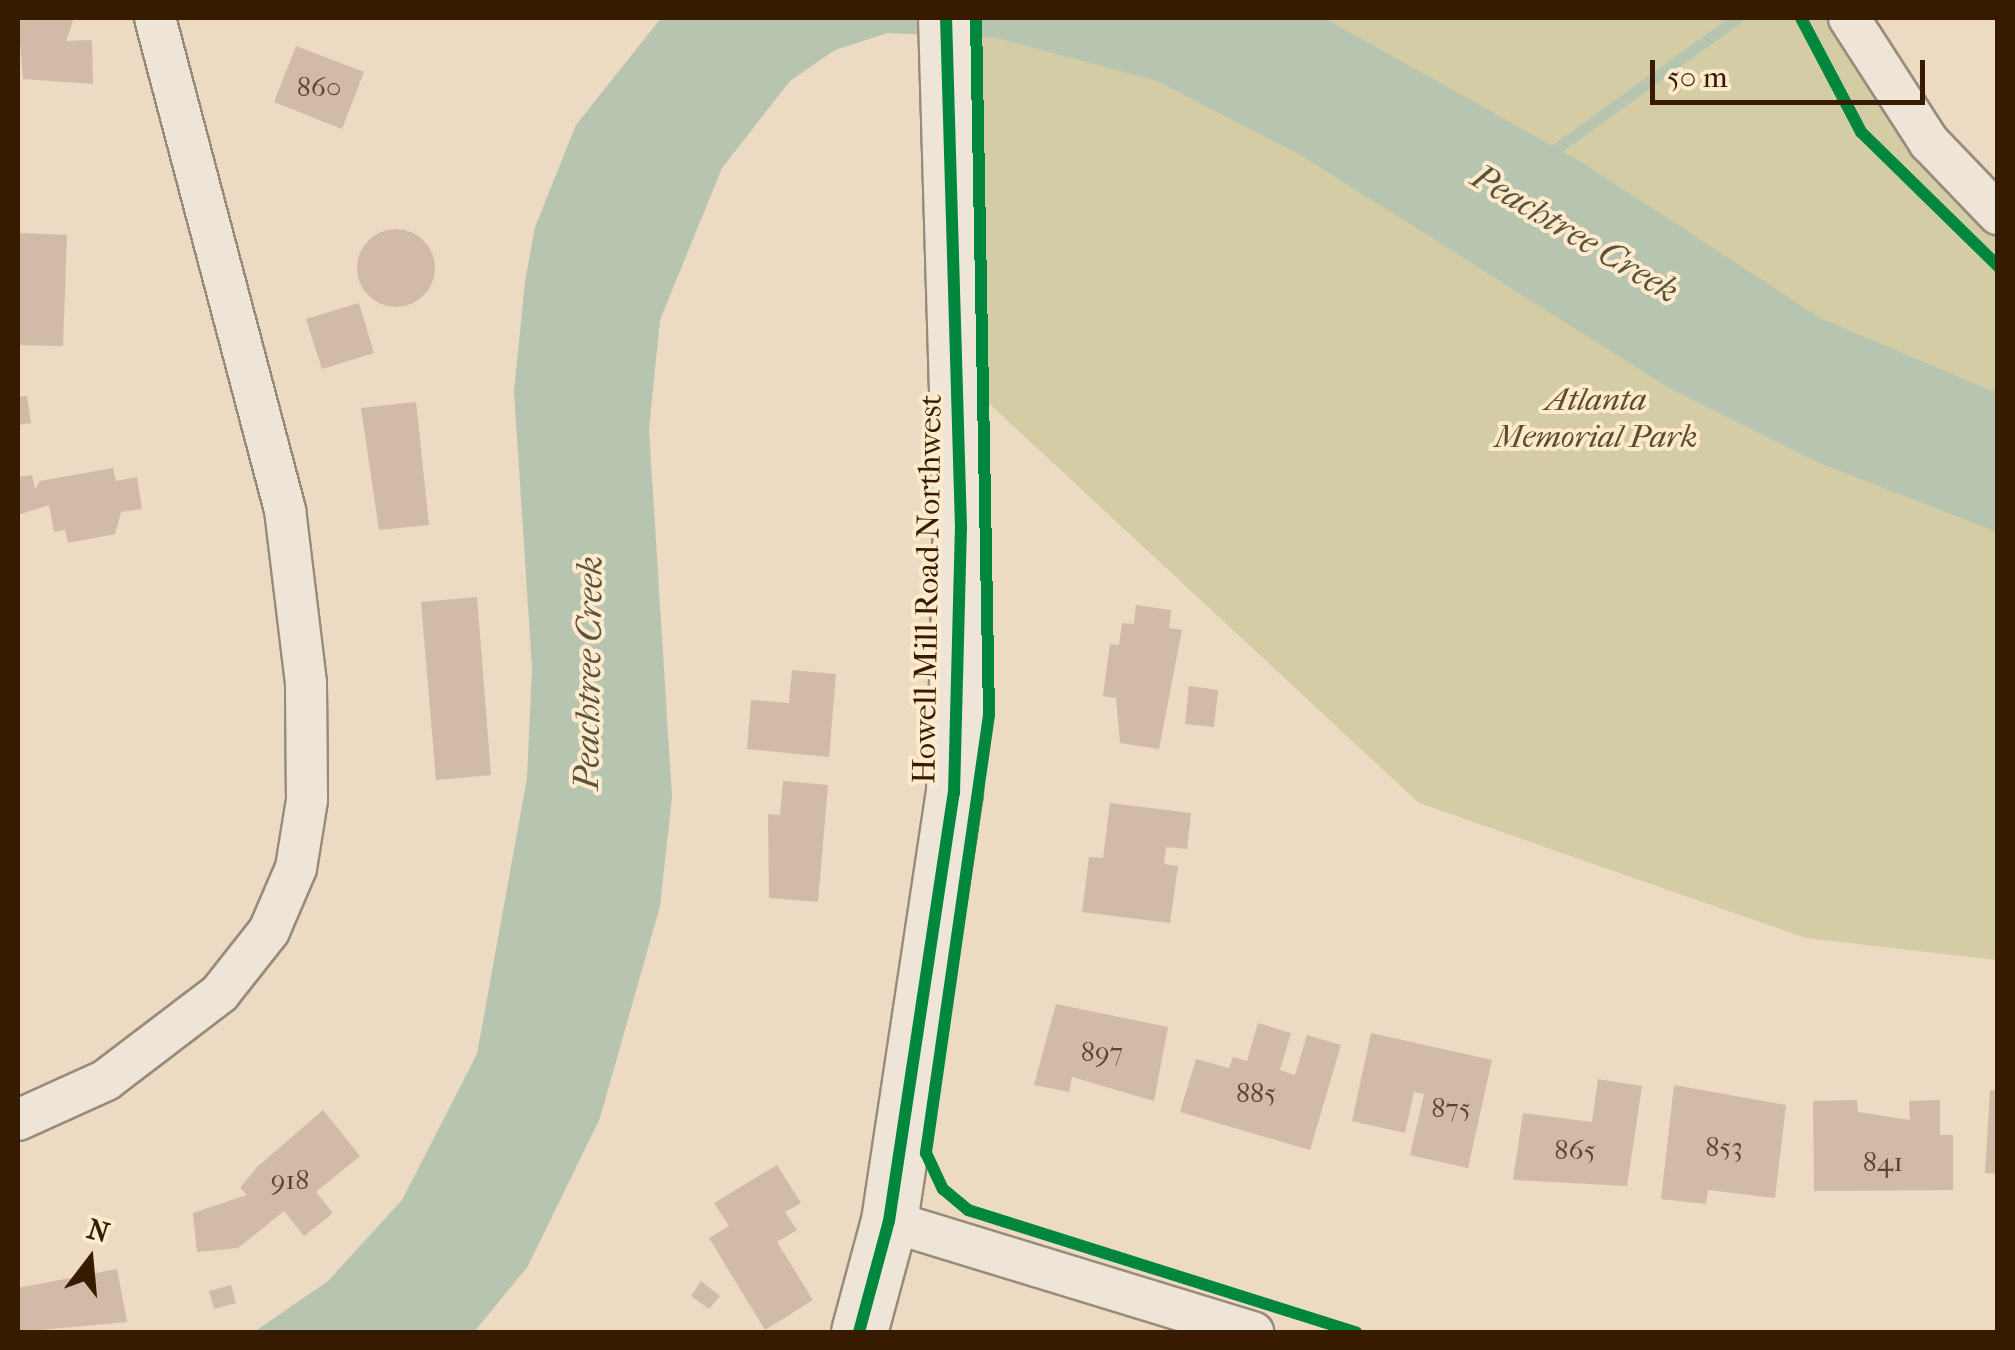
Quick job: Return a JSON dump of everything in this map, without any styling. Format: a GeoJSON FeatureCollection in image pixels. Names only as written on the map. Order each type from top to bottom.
{"type":"FeatureCollection","features":[{"type":"Feature","properties":{"kind":"main road","name":"Howell Mill Road Northwest"},"geometry":{"type":"LineString","coordinates":[[859,1332],[889,1222],[954,794],[956,192],[946,18]]}},
{"type":"Feature","properties":{"kind":"street"},"geometry":{"type":"LineString","coordinates":[[18,1120],[106,1080],[220,994],[269,931],[296,868],[308,800],[306,683],[285,510],[156,18]]}},
{"type":"Feature","properties":{"kind":"street"},"geometry":{"type":"LineString","coordinates":[[1848,18],[1930,142],[1998,214]]}},
{"type":"Feature","properties":{"kind":"street"},"geometry":{"type":"LineString","coordinates":[[889,1222],[1254,1332]]}},
{"type":"Feature","properties":{"kind":"green space","name":"Atlanta Memorial Park"},"geometry":{"type":"Polygon","coordinates":[[[960,18],[1843,18],[1997,184],[1997,960],[1806,938],[1419,803],[965,381],[960,18]]]}},
{"type":"Feature","properties":{"kind":"water","name":"Peachtree Creek"},"geometry":{"type":"Polygon","coordinates":[[[661,18],[1324,18],[1583,163],[1822,319],[1997,393],[1997,532],[1817,462],[1669,388],[1304,157],[1157,81],[997,38],[888,33],[835,50],[790,81],[722,168],[660,320],[649,429],[672,797],[660,906],[600,1118],[528,1266],[474,1332],[254,1332],[328,1281],[402,1200],[477,1054],[527,778],[532,668],[514,391],[525,282],[535,227],[576,125],[661,18]]]}},
{"type":"Feature","properties":{"kind":"building"},"geometry":{"type":"Polygon","coordinates":[[[18,18],[74,18],[66,41],[92,40],[93,84],[23,79],[18,18]]]}},
{"type":"Feature","properties":{"kind":"building"},"geometry":{"type":"Polygon","coordinates":[[[296,46],[364,72],[342,129],[274,102],[296,46]]]}},
{"type":"Feature","properties":{"kind":"building"},"geometry":{"type":"Polygon","coordinates":[[[396,229],[411,232],[423,241],[432,253],[432,283],[423,295],[411,304],[396,307],[381,304],[369,295],[360,283],[357,268],[360,253],[369,241],[381,232],[396,229]]]}},
{"type":"Feature","properties":{"kind":"building"},"geometry":{"type":"Polygon","coordinates":[[[18,233],[67,235],[63,346],[18,345],[18,233]]]}},
{"type":"Feature","properties":{"kind":"building"},"geometry":{"type":"Polygon","coordinates":[[[359,303],[374,353],[322,369],[306,319],[359,303]]]}},
{"type":"Feature","properties":{"kind":"building"},"geometry":{"type":"Polygon","coordinates":[[[27,396],[31,423],[18,425],[18,397],[27,396]]]}},
{"type":"Feature","properties":{"kind":"building"},"geometry":{"type":"Polygon","coordinates":[[[416,402],[429,525],[379,530],[361,408],[416,402]]]}},
{"type":"Feature","properties":{"kind":"building"},"geometry":{"type":"Polygon","coordinates":[[[113,468],[116,481],[137,477],[142,509],[121,512],[115,534],[68,543],[65,530],[54,532],[49,505],[18,515],[18,477],[32,475],[35,489],[40,481],[113,468]]]}},
{"type":"Feature","properties":{"kind":"building"},"geometry":{"type":"Polygon","coordinates":[[[477,597],[491,775],[436,780],[421,602],[477,597]]]}},
{"type":"Feature","properties":{"kind":"building"},"geometry":{"type":"Polygon","coordinates":[[[1136,605],[1171,610],[1169,628],[1182,630],[1159,749],[1120,743],[1116,698],[1103,696],[1110,644],[1119,645],[1122,623],[1134,624],[1136,605]]]}},
{"type":"Feature","properties":{"kind":"building"},"geometry":{"type":"Polygon","coordinates":[[[792,670],[836,674],[829,757],[747,749],[751,700],[789,703],[792,670]]]}},
{"type":"Feature","properties":{"kind":"building"},"geometry":{"type":"Polygon","coordinates":[[[1189,686],[1218,690],[1214,727],[1185,724],[1189,686]]]}},
{"type":"Feature","properties":{"kind":"building"},"geometry":{"type":"Polygon","coordinates":[[[783,781],[828,785],[818,902],[769,898],[768,814],[780,815],[783,781]]]}},
{"type":"Feature","properties":{"kind":"building"},"geometry":{"type":"Polygon","coordinates":[[[1110,803],[1191,813],[1187,849],[1166,847],[1164,864],[1178,866],[1170,923],[1082,912],[1089,857],[1103,858],[1110,803]]]}},
{"type":"Feature","properties":{"kind":"building"},"geometry":{"type":"Polygon","coordinates":[[[1056,1004],[1168,1027],[1154,1101],[1072,1077],[1069,1092],[1034,1085],[1056,1004]]]}},
{"type":"Feature","properties":{"kind":"building"},"geometry":{"type":"Polygon","coordinates":[[[1258,1023],[1291,1033],[1280,1070],[1295,1075],[1307,1035],[1341,1045],[1310,1150],[1180,1112],[1196,1059],[1229,1068],[1233,1057],[1247,1061],[1258,1023]]]}},
{"type":"Feature","properties":{"kind":"building"},"geometry":{"type":"Polygon","coordinates":[[[1371,1033],[1492,1060],[1468,1168],[1410,1155],[1424,1094],[1414,1092],[1405,1133],[1352,1121],[1371,1033]]]}},
{"type":"Feature","properties":{"kind":"building"},"geometry":{"type":"Polygon","coordinates":[[[1598,1079],[1642,1086],[1627,1186],[1513,1180],[1523,1113],[1592,1122],[1598,1079]]]}},
{"type":"Feature","properties":{"kind":"building"},"geometry":{"type":"Polygon","coordinates":[[[1674,1085],[1786,1105],[1775,1198],[1708,1190],[1706,1204],[1661,1199],[1674,1085]]]}},
{"type":"Feature","properties":{"kind":"building"},"geometry":{"type":"Polygon","coordinates":[[[1990,1090],[1998,1090],[1998,1174],[1985,1173],[1990,1090]]]}},
{"type":"Feature","properties":{"kind":"building"},"geometry":{"type":"Polygon","coordinates":[[[1857,1100],[1858,1112],[1910,1120],[1909,1101],[1940,1100],[1940,1135],[1953,1135],[1953,1190],[1814,1191],[1813,1101],[1857,1100]]]}},
{"type":"Feature","properties":{"kind":"building"},"geometry":{"type":"Polygon","coordinates":[[[323,1110],[360,1156],[316,1192],[333,1213],[304,1236],[284,1211],[238,1248],[197,1252],[193,1213],[247,1195],[240,1188],[257,1167],[323,1110]]]}},
{"type":"Feature","properties":{"kind":"building"},"geometry":{"type":"Polygon","coordinates":[[[777,1165],[801,1203],[785,1212],[797,1230],[777,1242],[813,1300],[765,1330],[709,1238],[729,1226],[714,1203],[777,1165]]]}},
{"type":"Feature","properties":{"kind":"building"},"geometry":{"type":"Polygon","coordinates":[[[117,1269],[127,1322],[18,1332],[18,1288],[117,1269]]]}},
{"type":"Feature","properties":{"kind":"building"},"geometry":{"type":"Polygon","coordinates":[[[701,1281],[720,1296],[709,1309],[691,1296],[701,1281]]]}},
{"type":"Feature","properties":{"kind":"building"},"geometry":{"type":"Polygon","coordinates":[[[231,1285],[236,1303],[214,1309],[209,1291],[231,1285]]]}},
{"type":"Feature","properties":{"kind":"waterway"},"geometry":{"type":"LineString","coordinates":[[1546,156],[1737,18]]}},
{"type":"Feature","properties":{"kind":"cycle path"},"geometry":{"type":"LineString","coordinates":[[859,1332],[889,1221],[954,793],[961,528],[946,18]]}},
{"type":"Feature","properties":{"kind":"cycle path"},"geometry":{"type":"LineString","coordinates":[[976,18],[989,715],[926,1153],[943,1189],[968,1210],[1356,1332]]}},
{"type":"Feature","properties":{"kind":"cycle path"},"geometry":{"type":"LineString","coordinates":[[1801,18],[1861,132],[1998,266]]}}]}
